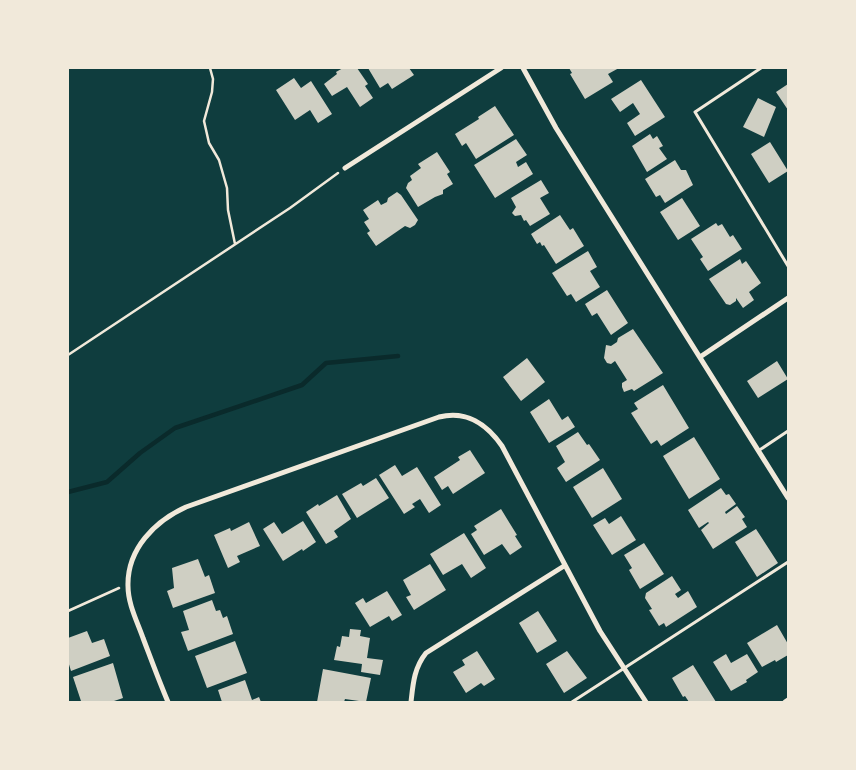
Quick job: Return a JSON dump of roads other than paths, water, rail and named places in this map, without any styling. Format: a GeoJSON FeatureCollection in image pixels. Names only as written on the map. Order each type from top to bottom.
{"type":"FeatureCollection","features":[{"type":"Feature","properties":{"kind":"street"},"geometry":{"type":"LineString","coordinates":[[344,168],[501,68]]}},
{"type":"Feature","properties":{"kind":"street"},"geometry":{"type":"LineString","coordinates":[[524,68],[556,128],[788,498]]}},
{"type":"Feature","properties":{"kind":"street"},"geometry":{"type":"LineString","coordinates":[[700,357],[788,298]]}},
{"type":"Feature","properties":{"kind":"street"},"geometry":{"type":"LineString","coordinates":[[168,702],[132,610],[128,587],[128,577],[135,554],[145,537],[159,522],[176,511],[430,421],[456,414],[471,419],[496,437],[502,446],[600,631],[646,702]]}},
{"type":"Feature","properties":{"kind":"street"},"geometry":{"type":"LineString","coordinates":[[412,702],[415,673],[426,653],[564,566]]}},
{"type":"Feature","properties":{"kind":"lane"},"geometry":{"type":"LineString","coordinates":[[761,68],[695,112],[788,266]]}},
{"type":"Feature","properties":{"kind":"lane"},"geometry":{"type":"LineString","coordinates":[[758,451],[788,431]]}},
{"type":"Feature","properties":{"kind":"lane"},"geometry":{"type":"LineString","coordinates":[[572,702],[788,562]]}},
{"type":"Feature","properties":{"kind":"waterway"},"geometry":{"type":"LineString","coordinates":[[68,492],[107,482],[140,453],[175,428],[302,385],[326,363],[398,356]]}}]}
